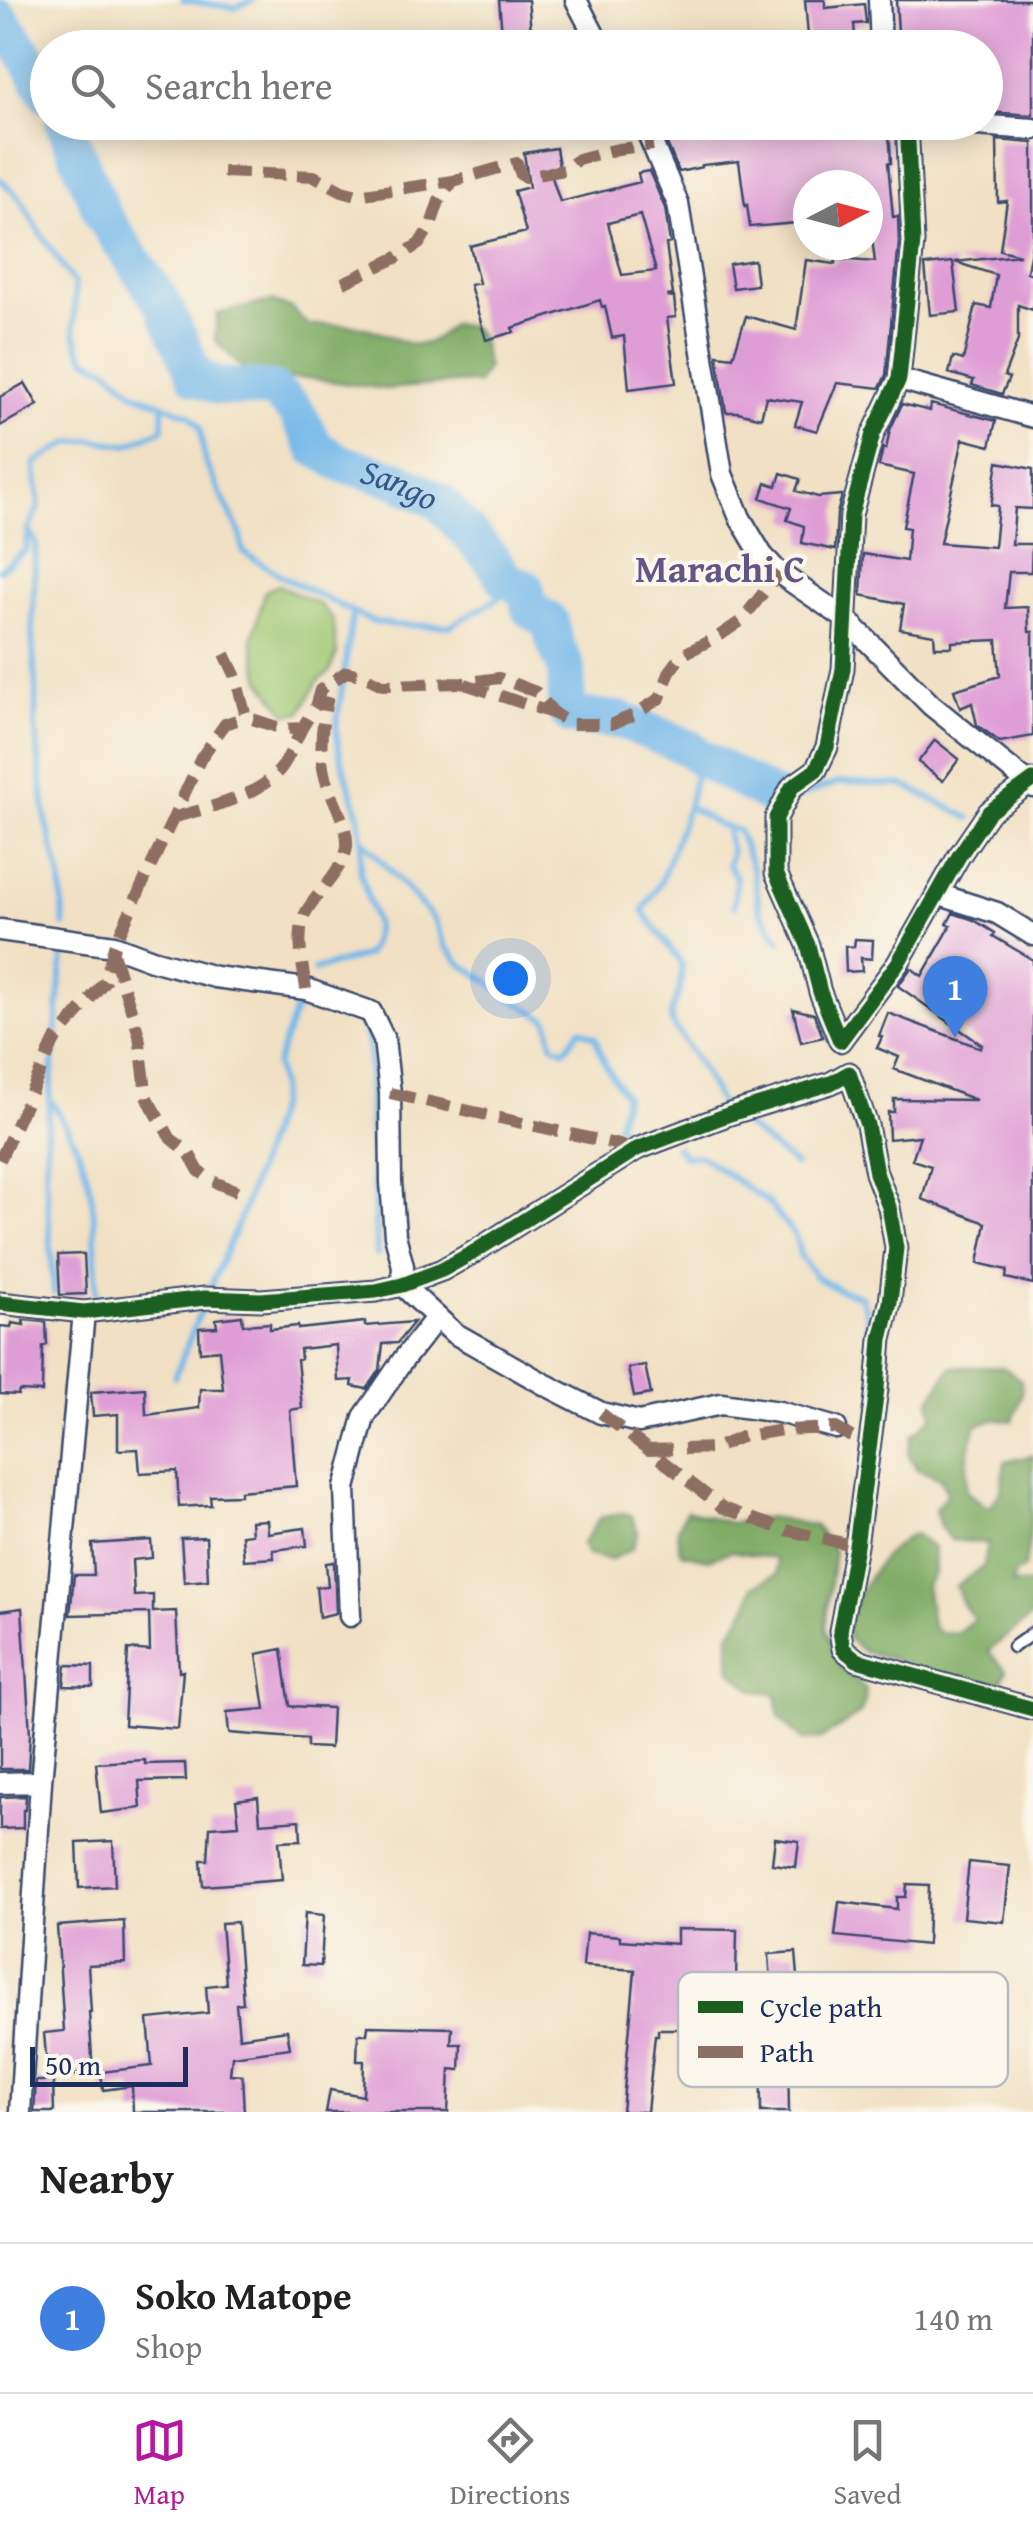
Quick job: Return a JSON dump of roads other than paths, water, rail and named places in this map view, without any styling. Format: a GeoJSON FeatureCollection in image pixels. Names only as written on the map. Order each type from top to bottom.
{"type":"FeatureCollection","features":[{"type":"Feature","properties":{"kind":"street"},"geometry":{"type":"LineString","coordinates":[[576,0],[592,30]]}},
{"type":"Feature","properties":{"kind":"street"},"geometry":{"type":"LineString","coordinates":[[879,0],[880,30]]}},
{"type":"Feature","properties":{"kind":"street"},"geometry":{"type":"LineString","coordinates":[[1003,128],[1033,130]]}},
{"type":"Feature","properties":{"kind":"street"},"geometry":{"type":"LineString","coordinates":[[651,140],[678,204],[722,474],[762,555],[780,573],[846,619],[930,705],[1032,784],[989,812],[898,962],[840,1041]]}},
{"type":"Feature","properties":{"kind":"street"},"geometry":{"type":"LineString","coordinates":[[908,140],[913,242],[900,379],[873,434],[850,515],[843,669],[827,747],[816,770],[792,787],[776,818],[776,873],[808,946],[820,992],[867,1125],[896,1248],[856,1546],[840,1631],[843,1649],[857,1660],[1033,1708]]}},
{"type":"Feature","properties":{"kind":"street"},"geometry":{"type":"LineString","coordinates":[[900,379],[1033,417]]}},
{"type":"Feature","properties":{"kind":"street"},"geometry":{"type":"LineString","coordinates":[[937,894],[998,913],[1033,936]]}},
{"type":"Feature","properties":{"kind":"street"},"geometry":{"type":"LineString","coordinates":[[0,930],[114,946],[215,977],[306,989],[371,1012],[384,1039],[390,1093],[390,1182],[402,1285],[436,1318],[454,1333],[601,1413],[639,1422],[721,1404],[780,1412],[836,1428]]}},
{"type":"Feature","properties":{"kind":"street"},"geometry":{"type":"LineString","coordinates":[[0,1303],[84,1312],[205,1298],[261,1300],[376,1291],[402,1285],[442,1270],[474,1252],[638,1149],[849,1073]]}},
{"type":"Feature","properties":{"kind":"street"},"geometry":{"type":"LineString","coordinates":[[20,2112],[41,1782],[84,1312]]}},
{"type":"Feature","properties":{"kind":"street"},"geometry":{"type":"LineString","coordinates":[[350,1616],[345,1488],[364,1418],[402,1360],[436,1318]]}},
{"type":"Feature","properties":{"kind":"street"},"geometry":{"type":"LineString","coordinates":[[0,1784],[41,1782]]}},
{"type":"Feature","properties":{"kind":"lane"},"geometry":{"type":"LineString","coordinates":[[1013,1648],[1033,1633]]}},
{"type":"Feature","properties":{"kind":"waterway"},"geometry":{"type":"LineString","coordinates":[[183,0],[235,8],[253,0]]}},
{"type":"Feature","properties":{"kind":"waterway","name":"Sango"},"geometry":{"type":"LineString","coordinates":[[0,18],[30,63]]}},
{"type":"Feature","properties":{"kind":"waterway","name":"Sango"},"geometry":{"type":"LineString","coordinates":[[71,140],[103,216],[163,304],[196,377],[218,386],[273,390],[296,411],[316,448],[343,464],[396,479],[440,502],[506,580],[525,588],[530,609],[550,622],[566,667],[567,711],[572,716],[621,720],[691,749],[773,797]]}},
{"type":"Feature","properties":{"kind":"waterway"},"geometry":{"type":"LineString","coordinates":[[0,179],[21,199],[75,285],[74,328],[86,359],[108,369],[134,393],[190,415],[200,427],[205,462],[241,535],[243,552],[371,621],[394,625],[450,626],[497,599],[506,580]]}},
{"type":"Feature","properties":{"kind":"waterway"},"geometry":{"type":"LineString","coordinates":[[0,570],[26,550],[29,529],[39,506],[35,463],[69,443],[92,440],[127,445],[163,429],[163,405]]}},
{"type":"Feature","properties":{"kind":"waterway"},"geometry":{"type":"LineString","coordinates":[[29,529],[36,544],[32,635],[35,725],[46,820],[61,879],[64,925]]}},
{"type":"Feature","properties":{"kind":"waterway"},"geometry":{"type":"LineString","coordinates":[[314,970],[367,955],[376,925],[360,871],[359,815],[336,729],[353,612]]}},
{"type":"Feature","properties":{"kind":"waterway"},"geometry":{"type":"LineString","coordinates":[[699,757],[688,806],[718,825],[738,830],[753,870],[760,911],[780,941]]}},
{"type":"Feature","properties":{"kind":"waterway","name":"Sango"},"geometry":{"type":"LineString","coordinates":[[792,799],[840,782],[903,785],[970,818]]}},
{"type":"Feature","properties":{"kind":"waterway"},"geometry":{"type":"LineString","coordinates":[[688,806],[661,881],[643,911],[682,964],[671,1021],[720,1104],[728,1111]]}},
{"type":"Feature","properties":{"kind":"waterway"},"geometry":{"type":"LineString","coordinates":[[726,827],[731,852],[728,865],[736,877],[734,907]]}},
{"type":"Feature","properties":{"kind":"waterway"},"geometry":{"type":"LineString","coordinates":[[362,839],[435,921],[445,946],[460,963],[548,1020],[553,1045],[565,1050],[580,1029],[595,1037],[606,1066],[625,1096],[617,1126],[643,1134]]}},
{"type":"Feature","properties":{"kind":"waterway"},"geometry":{"type":"LineString","coordinates":[[54,1293],[46,1176],[47,1128],[64,945]]}},
{"type":"Feature","properties":{"kind":"waterway"},"geometry":{"type":"LineString","coordinates":[[208,1292],[242,1214],[278,1105],[276,1065],[296,1008],[335,1008],[362,1022],[369,1044],[377,1255]]}},
{"type":"Feature","properties":{"kind":"waterway"},"geometry":{"type":"LineString","coordinates":[[50,1099],[86,1170],[94,1223],[96,1294]]}},
{"type":"Feature","properties":{"kind":"waterway"},"geometry":{"type":"LineString","coordinates":[[737,1119],[795,1165]]}},
{"type":"Feature","properties":{"kind":"waterway"},"geometry":{"type":"LineString","coordinates":[[676,1147],[684,1156],[701,1156],[767,1202],[795,1236],[801,1257],[817,1278],[861,1296],[867,1328]]}},
{"type":"Feature","properties":{"kind":"waterway"},"geometry":{"type":"LineString","coordinates":[[175,1377],[203,1304]]}},
{"type":"Feature","properties":{"kind":"place","name":"Soko Matope"},"geometry":{"type":"Point","coordinates":[955,1038]}},
{"type":"Feature","properties":{"kind":"district","name":"Marachi C"},"geometry":{"type":"Point","coordinates":[720,568]}}]}
